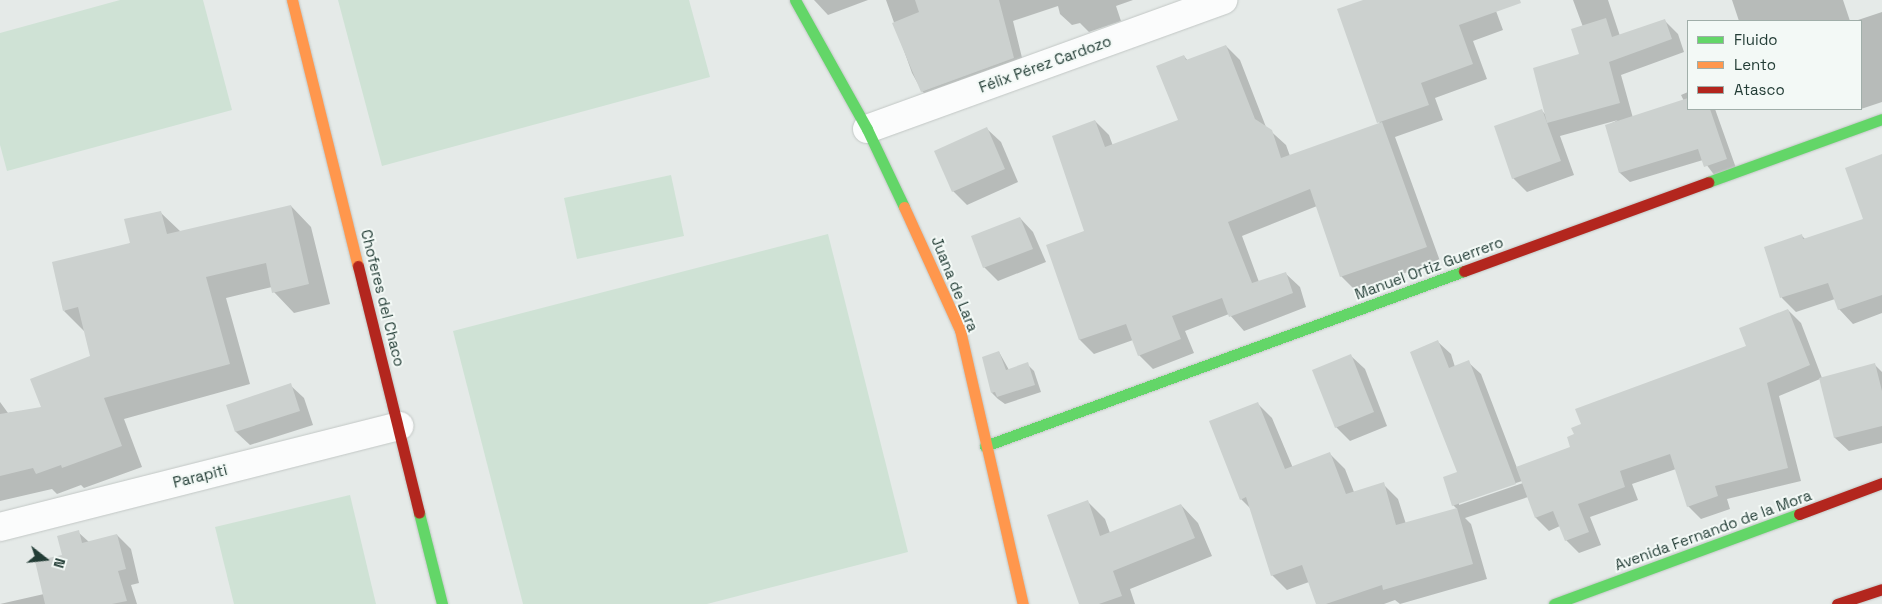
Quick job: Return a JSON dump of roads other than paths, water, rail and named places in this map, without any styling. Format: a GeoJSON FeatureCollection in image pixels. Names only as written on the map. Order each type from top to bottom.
{"type":"FeatureCollection","features":[{"type":"Feature","properties":{"kind":"street","name":"Choferes del Chaco"},"geometry":{"type":"LineString","coordinates":[[292,0],[442,604]]}},
{"type":"Feature","properties":{"kind":"street","name":"Juana de Lara"},"geometry":{"type":"LineString","coordinates":[[795,0],[867,129],[947,296],[960,330],[1022,604]]}},
{"type":"Feature","properties":{"kind":"street","name":"Félix Pérez Cardozo"},"geometry":{"type":"LineString","coordinates":[[867,129],[1223,0]]}},
{"type":"Feature","properties":{"kind":"street","name":"Manuel Ortiz Guerrero"},"geometry":{"type":"LineString","coordinates":[[986,446],[1882,119]]}},
{"type":"Feature","properties":{"kind":"street","name":"Parapiti"},"geometry":{"type":"LineString","coordinates":[[0,527],[399,426]]}},
{"type":"Feature","properties":{"kind":"street","name":"Avenida Fernando de la Mora"},"geometry":{"type":"LineString","coordinates":[[1554,604],[1882,483]]}},
{"type":"Feature","properties":{"kind":"street"},"geometry":{"type":"LineString","coordinates":[[1838,604],[1882,589]]}}]}
